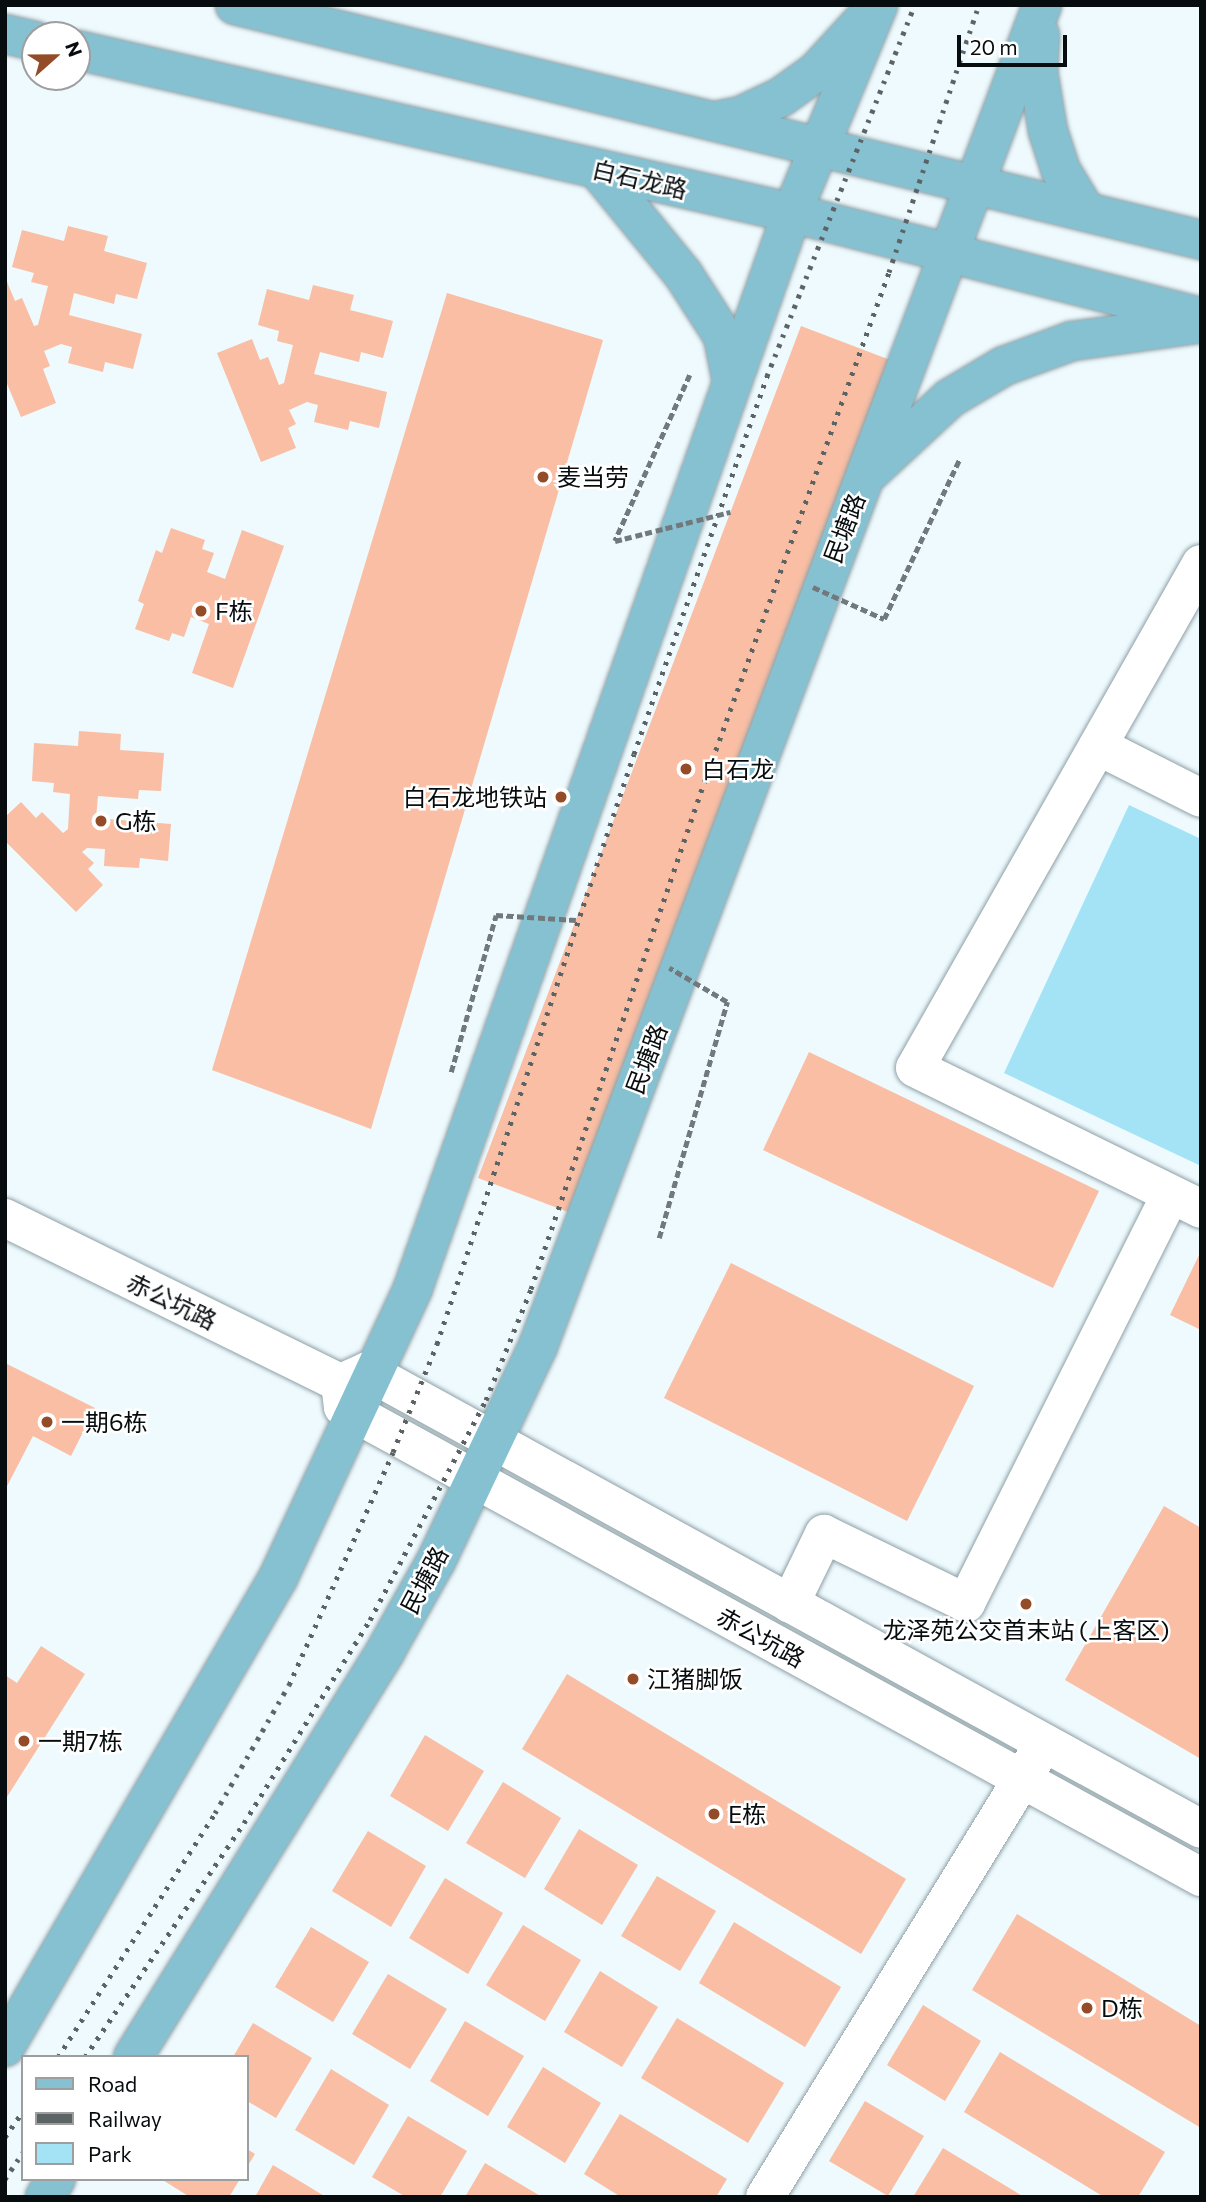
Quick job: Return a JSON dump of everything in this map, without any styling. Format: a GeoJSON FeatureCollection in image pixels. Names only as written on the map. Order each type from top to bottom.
{"type":"FeatureCollection","features":[{"type":"Feature","properties":{"kind":"main road"},"geometry":{"type":"LineString","coordinates":[[235,5],[820,145],[1201,240]]}},
{"type":"Feature","properties":{"kind":"main road"},"geometry":{"type":"LineString","coordinates":[[715,121],[741,116],[781,97],[816,72],[878,5]]}},
{"type":"Feature","properties":{"kind":"main road"},"geometry":{"type":"LineString","coordinates":[[5,2047],[278,1578],[356,1391],[413,1287],[792,213],[878,5]]}},
{"type":"Feature","properties":{"kind":"main road"},"geometry":{"type":"LineString","coordinates":[[1042,6],[1038,72],[1048,131],[1060,169],[1086,212]]}},
{"type":"Feature","properties":{"kind":"main road","name":"民塘路"},"geometry":{"type":"LineString","coordinates":[[134,2055],[386,1650],[475,1479],[538,1346],[1042,6]]}},
{"type":"Feature","properties":{"kind":"main road","name":"白石龙路"},"geometry":{"type":"LineString","coordinates":[[91,53],[792,213],[1201,317]]}},
{"type":"Feature","properties":{"kind":"main road"},"geometry":{"type":"LineString","coordinates":[[597,169],[683,274],[723,336],[732,383]]}},
{"type":"Feature","properties":{"kind":"main road"},"geometry":{"type":"LineString","coordinates":[[863,479],[950,398],[1003,366],[1072,341],[1201,323]]}},
{"type":"Feature","properties":{"kind":"main road"},"geometry":{"type":"LineString","coordinates":[[46,2197],[55,2181]]}},
{"type":"Feature","properties":{"kind":"street"},"geometry":{"type":"LineString","coordinates":[[790,1604],[824,1534],[966,1603],[1186,1201],[915,1068],[1201,564]]}},
{"type":"Feature","properties":{"kind":"street"},"geometry":{"type":"LineString","coordinates":[[1098,746],[1201,798]]}},
{"type":"Feature","properties":{"kind":"street","name":"赤公坑路"},"geometry":{"type":"LineString","coordinates":[[5,1218],[356,1391],[494,1440],[1201,1829]]}},
{"type":"Feature","properties":{"kind":"street","name":"赤公坑路"},"geometry":{"type":"LineString","coordinates":[[356,1391],[475,1479],[1201,1877]]}},
{"type":"Feature","properties":{"kind":"street"},"geometry":{"type":"LineString","coordinates":[[765,2197],[1044,1743]]}},
{"type":"Feature","properties":{"kind":"path"},"geometry":{"type":"LineString","coordinates":[[690,375],[615,541],[730,512]]}},
{"type":"Feature","properties":{"kind":"path"},"geometry":{"type":"LineString","coordinates":[[814,587],[884,620],[960,458]]}},
{"type":"Feature","properties":{"kind":"path"},"geometry":{"type":"LineString","coordinates":[[452,1072],[496,915],[576,920]]}},
{"type":"Feature","properties":{"kind":"path"},"geometry":{"type":"LineString","coordinates":[[659,1238],[727,1002],[669,968]]}},
{"type":"Feature","properties":{"kind":"green space"},"geometry":{"type":"Polygon","coordinates":[[[1129,805],[1201,839],[1201,1166],[1004,1073],[1129,805]]]}},
{"type":"Feature","properties":{"kind":"building"},"geometry":{"type":"Polygon","coordinates":[[[68,226],[108,236],[104,251],[147,263],[137,299],[116,294],[114,304],[74,293],[69,315],[142,334],[133,369],[105,362],[103,372],[68,363],[72,347],[61,344],[44,351],[50,366],[43,369],[56,403],[21,417],[5,379],[5,277],[15,301],[22,298],[34,326],[38,325],[48,286],[31,282],[34,273],[12,267],[22,230],[64,241],[68,226]]]}},
{"type":"Feature","properties":{"kind":"building"},"geometry":{"type":"Polygon","coordinates":[[[313,285],[354,295],[350,310],[393,321],[383,358],[361,352],[359,362],[320,352],[314,374],[387,392],[379,428],[350,421],[348,430],[314,422],[318,405],[307,402],[289,410],[296,424],[288,428],[296,448],[261,462],[217,353],[252,339],[260,360],[268,357],[279,385],[284,383],[293,345],[277,341],[279,331],[258,325],[267,289],[309,300],[313,285]]]}},
{"type":"Feature","properties":{"kind":"building"},"geometry":{"type":"Polygon","coordinates":[[[447,293],[603,340],[371,1129],[212,1070],[447,293]]]}},
{"type":"Feature","properties":{"kind":"building"},"geometry":{"type":"Polygon","coordinates":[[[801,326],[898,363],[576,1215],[478,1178],[801,326]]]}},
{"type":"Feature","properties":{"kind":"building","name":"F栋"},"geometry":{"type":"Polygon","coordinates":[[[171,528],[205,540],[202,549],[214,553],[207,572],[225,579],[242,530],[284,546],[233,688],[192,673],[209,624],[191,617],[184,637],[172,633],[169,641],[135,629],[144,604],[138,601],[156,550],[162,553],[171,528]]]}},
{"type":"Feature","properties":{"kind":"building","name":"G栋"},"geometry":{"type":"Polygon","coordinates":[[[79,731],[121,734],[120,750],[164,753],[161,791],[139,790],[138,799],[98,796],[96,818],[171,824],[168,861],[140,858],[139,868],[104,866],[105,849],[87,848],[82,852],[94,863],[88,869],[103,885],[76,912],[5,841],[5,817],[21,802],[36,818],[42,812],[63,833],[68,829],[70,794],[53,792],[54,783],[32,781],[34,743],[78,746],[79,731]]]}},
{"type":"Feature","properties":{"kind":"building"},"geometry":{"type":"Polygon","coordinates":[[[809,1052],[1099,1191],[1053,1288],[763,1150],[809,1052]]]}},
{"type":"Feature","properties":{"kind":"building"},"geometry":{"type":"Polygon","coordinates":[[[1201,1251],[1201,1330],[1170,1315],[1201,1251]]]}},
{"type":"Feature","properties":{"kind":"building"},"geometry":{"type":"Polygon","coordinates":[[[731,1263],[974,1386],[907,1521],[664,1398],[731,1263]]]}},
{"type":"Feature","properties":{"kind":"building","name":"一期6栋"},"geometry":{"type":"Polygon","coordinates":[[[5,1363],[95,1408],[71,1456],[33,1436],[5,1490],[5,1363]]]}},
{"type":"Feature","properties":{"kind":"building"},"geometry":{"type":"Polygon","coordinates":[[[1164,1506],[1201,1528],[1201,1759],[1065,1680],[1164,1506]]]}},
{"type":"Feature","properties":{"kind":"building","name":"一期7栋"},"geometry":{"type":"Polygon","coordinates":[[[41,1646],[85,1674],[5,1800],[5,1675],[17,1683],[41,1646]]]}},
{"type":"Feature","properties":{"kind":"building","name":"E栋"},"geometry":{"type":"Polygon","coordinates":[[[567,1674],[906,1879],[861,1954],[522,1749],[567,1674]]]}},
{"type":"Feature","properties":{"kind":"building"},"geometry":{"type":"Polygon","coordinates":[[[425,1735],[484,1771],[448,1831],[390,1796],[425,1735]]]}},
{"type":"Feature","properties":{"kind":"building"},"geometry":{"type":"Polygon","coordinates":[[[503,1782],[561,1818],[525,1878],[466,1843],[503,1782]]]}},
{"type":"Feature","properties":{"kind":"building"},"geometry":{"type":"Polygon","coordinates":[[[579,1829],[638,1865],[602,1925],[544,1889],[579,1829]]]}},
{"type":"Feature","properties":{"kind":"building"},"geometry":{"type":"Polygon","coordinates":[[[368,1831],[426,1866],[391,1927],[332,1891],[368,1831]]]}},
{"type":"Feature","properties":{"kind":"building"},"geometry":{"type":"Polygon","coordinates":[[[657,1876],[716,1911],[680,1971],[621,1936],[657,1876]]]}},
{"type":"Feature","properties":{"kind":"building"},"geometry":{"type":"Polygon","coordinates":[[[445,1878],[503,1913],[468,1974],[409,1938],[445,1878]]]}},
{"type":"Feature","properties":{"kind":"building","name":"D栋"},"geometry":{"type":"Polygon","coordinates":[[[1017,1914],[1201,2026],[1201,2128],[972,1990],[1017,1914]]]}},
{"type":"Feature","properties":{"kind":"building"},"geometry":{"type":"Polygon","coordinates":[[[734,1922],[841,1987],[805,2047],[699,1983],[734,1922]]]}},
{"type":"Feature","properties":{"kind":"building"},"geometry":{"type":"Polygon","coordinates":[[[523,1925],[581,1960],[545,2021],[486,1985],[523,1925]]]}},
{"type":"Feature","properties":{"kind":"building"},"geometry":{"type":"Polygon","coordinates":[[[311,1927],[369,1962],[333,2022],[275,1987],[311,1927]]]}},
{"type":"Feature","properties":{"kind":"building"},"geometry":{"type":"Polygon","coordinates":[[[600,1971],[658,2007],[622,2067],[564,2032],[600,1971]]]}},
{"type":"Feature","properties":{"kind":"building"},"geometry":{"type":"Polygon","coordinates":[[[388,1974],[447,2009],[410,2069],[352,2034],[388,1974]]]}},
{"type":"Feature","properties":{"kind":"building"},"geometry":{"type":"Polygon","coordinates":[[[923,2005],[981,2041],[945,2101],[887,2065],[923,2005]]]}},
{"type":"Feature","properties":{"kind":"building"},"geometry":{"type":"Polygon","coordinates":[[[677,2018],[784,2083],[748,2143],[641,2078],[677,2018]]]}},
{"type":"Feature","properties":{"kind":"building"},"geometry":{"type":"Polygon","coordinates":[[[465,2021],[524,2056],[488,2116],[430,2081],[465,2021]]]}},
{"type":"Feature","properties":{"kind":"building"},"geometry":{"type":"Polygon","coordinates":[[[253,2023],[312,2058],[276,2118],[248,2102],[248,2055],[234,2055],[253,2023]]]}},
{"type":"Feature","properties":{"kind":"building"},"geometry":{"type":"Polygon","coordinates":[[[1000,2052],[1165,2152],[1138,2197],[1104,2197],[964,2112],[1000,2052]]]}},
{"type":"Feature","properties":{"kind":"building"},"geometry":{"type":"Polygon","coordinates":[[[543,2067],[601,2103],[565,2163],[507,2127],[543,2067]]]}},
{"type":"Feature","properties":{"kind":"building"},"geometry":{"type":"Polygon","coordinates":[[[331,2069],[389,2105],[354,2165],[295,2130],[331,2069]]]}},
{"type":"Feature","properties":{"kind":"building"},"geometry":{"type":"Polygon","coordinates":[[[865,2101],[924,2136],[888,2196],[829,2161],[865,2101]]]}},
{"type":"Feature","properties":{"kind":"building"},"geometry":{"type":"Polygon","coordinates":[[[620,2114],[727,2179],[716,2197],[621,2197],[584,2174],[620,2114]]]}},
{"type":"Feature","properties":{"kind":"building"},"geometry":{"type":"Polygon","coordinates":[[[408,2116],[467,2151],[440,2197],[406,2197],[372,2177],[408,2116]]]}},
{"type":"Feature","properties":{"kind":"building"},"geometry":{"type":"Polygon","coordinates":[[[943,2148],[1024,2197],[913,2197],[943,2148]]]}},
{"type":"Feature","properties":{"kind":"building"},"geometry":{"type":"Polygon","coordinates":[[[248,2150],[255,2154],[248,2165],[248,2150]]]}},
{"type":"Feature","properties":{"kind":"building"},"geometry":{"type":"Polygon","coordinates":[[[485,2163],[542,2197],[465,2197],[485,2163]]]}},
{"type":"Feature","properties":{"kind":"building"},"geometry":{"type":"Polygon","coordinates":[[[273,2165],[326,2197],[255,2197],[273,2165]]]}},
{"type":"Feature","properties":{"kind":"building"},"geometry":{"type":"Polygon","coordinates":[[[164,2181],[239,2181],[229,2197],[190,2197],[164,2181]]]}},
{"type":"Feature","properties":{"kind":"railway"},"geometry":{"type":"LineString","coordinates":[[59,2055],[215,1813],[289,1685],[393,1452],[437,1344],[634,754],[767,376],[915,5]]}},
{"type":"Feature","properties":{"kind":"railway"},"geometry":{"type":"LineString","coordinates":[[86,2055],[244,1823],[370,1620],[486,1400],[531,1289],[705,780],[889,272],[979,5]]}},
{"type":"Feature","properties":{"kind":"railway"},"geometry":{"type":"LineString","coordinates":[[5,2137],[21,2114]]}},
{"type":"Feature","properties":{"kind":"railway"},"geometry":{"type":"LineString","coordinates":[[5,2179],[21,2155]]}},
{"type":"Feature","properties":{"kind":"place","name":"麦当劳"},"geometry":{"type":"Point","coordinates":[543,477]}},
{"type":"Feature","properties":{"kind":"place","name":"F栋"},"geometry":{"type":"Point","coordinates":[201,611]}},
{"type":"Feature","properties":{"kind":"place","name":"白石龙"},"geometry":{"type":"Point","coordinates":[686,769]}},
{"type":"Feature","properties":{"kind":"place","name":"白石龙地铁站"},"geometry":{"type":"Point","coordinates":[561,797]}},
{"type":"Feature","properties":{"kind":"place","name":"G栋"},"geometry":{"type":"Point","coordinates":[101,821]}},
{"type":"Feature","properties":{"kind":"place","name":"一期6栋"},"geometry":{"type":"Point","coordinates":[47,1422]}},
{"type":"Feature","properties":{"kind":"place","name":"龙泽苑公交首末站 (上客区)"},"geometry":{"type":"Point","coordinates":[1026,1604]}},
{"type":"Feature","properties":{"kind":"place","name":"江猪脚饭"},"geometry":{"type":"Point","coordinates":[633,1679]}},
{"type":"Feature","properties":{"kind":"place","name":"一期7栋"},"geometry":{"type":"Point","coordinates":[24,1741]}},
{"type":"Feature","properties":{"kind":"place","name":"E栋"},"geometry":{"type":"Point","coordinates":[714,1814]}},
{"type":"Feature","properties":{"kind":"place","name":"D栋"},"geometry":{"type":"Point","coordinates":[1087,2008]}}]}
